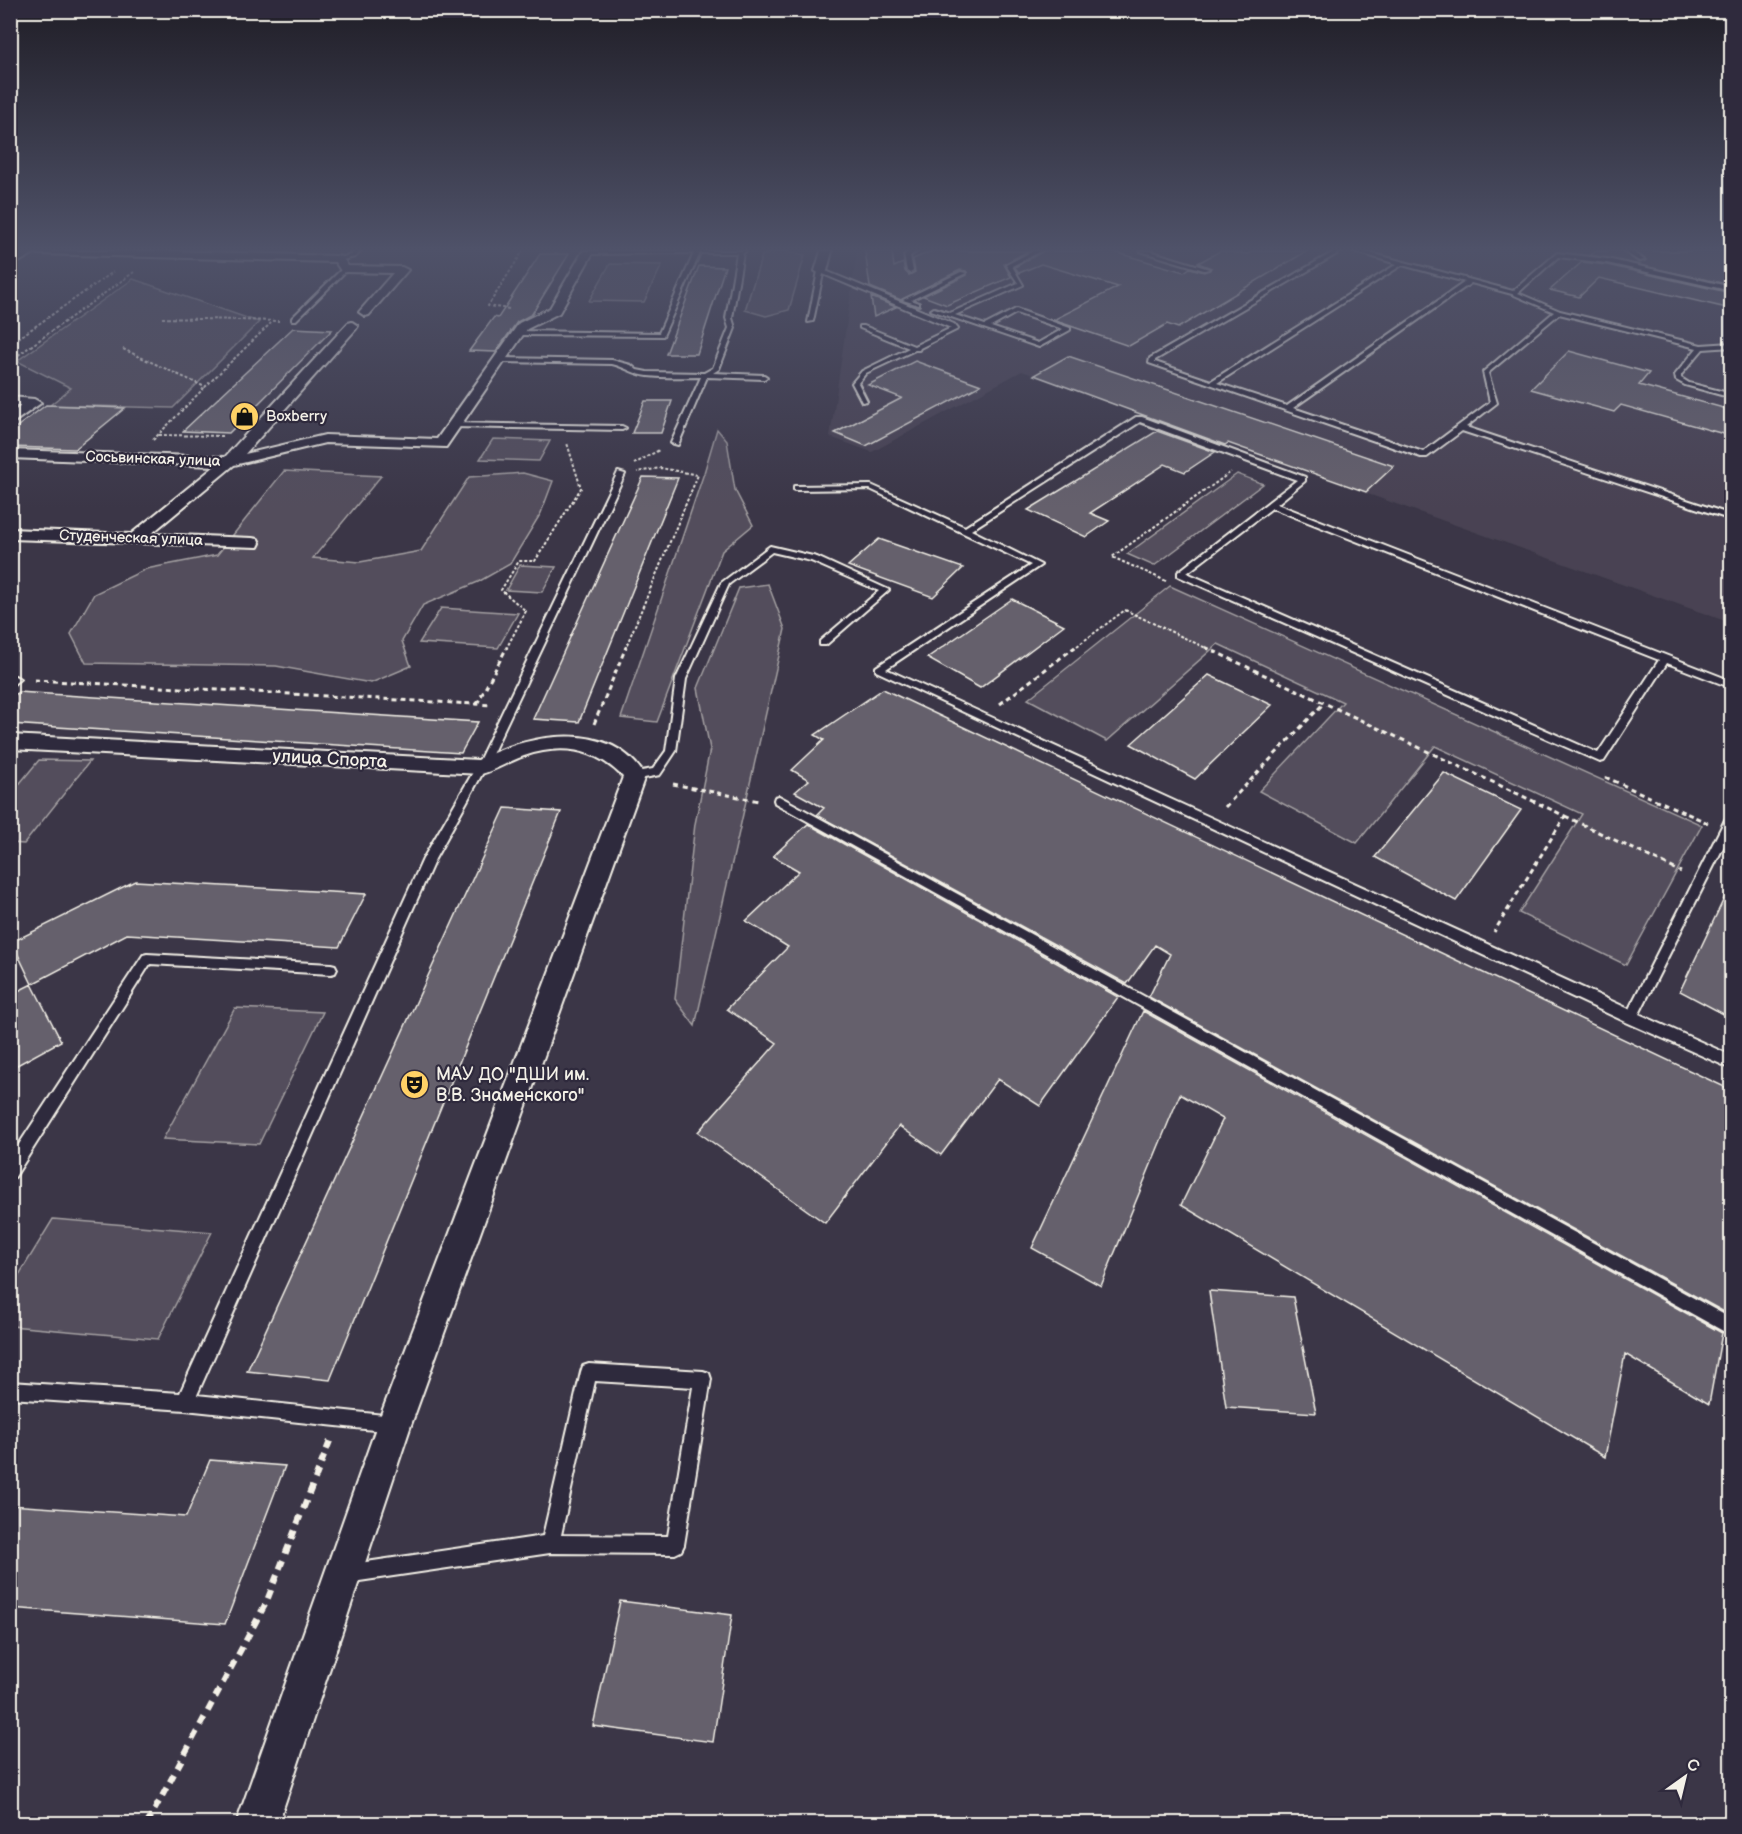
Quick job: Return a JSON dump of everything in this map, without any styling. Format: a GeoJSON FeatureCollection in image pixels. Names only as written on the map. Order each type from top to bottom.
{"type":"FeatureCollection","features":[{"type":"Feature","properties":{"kind":"street"},"geometry":{"type":"LineString","coordinates":[[136,538],[229,462],[342,337]]}},
{"type":"Feature","properties":{"kind":"street","name":"Сосьвинская улица"},"geometry":{"type":"LineString","coordinates":[[10,454],[229,462],[325,439],[441,444],[515,337]]}},
{"type":"Feature","properties":{"kind":"street"},"geometry":{"type":"LineString","coordinates":[[10,401],[34,404],[10,421]]}},
{"type":"Feature","properties":{"kind":"street","name":"Студенческая улица"},"geometry":{"type":"LineString","coordinates":[[10,534],[252,543]]}},
{"type":"Feature","properties":{"kind":"street","name":"улица Спорта"},"geometry":{"type":"LineString","coordinates":[[10,742],[481,767],[496,758],[532,746],[560,743],[586,745],[615,757],[634,776]]}},
{"type":"Feature","properties":{"kind":"street"},"geometry":{"type":"LineString","coordinates":[[256,1824],[394,1425],[634,776]]}},
{"type":"Feature","properties":{"kind":"lane"},"geometry":{"type":"LineString","coordinates":[[675,443],[705,375],[716,369],[729,337]]}},
{"type":"Feature","properties":{"kind":"lane"},"geometry":{"type":"LineString","coordinates":[[886,337],[917,349]]}},
{"type":"Feature","properties":{"kind":"lane"},"geometry":{"type":"LineString","coordinates":[[864,401],[855,383],[858,377],[941,337]]}},
{"type":"Feature","properties":{"kind":"lane"},"geometry":{"type":"LineString","coordinates":[[1014,337],[1039,345],[1053,337]]}},
{"type":"Feature","properties":{"kind":"lane"},"geometry":{"type":"LineString","coordinates":[[1193,337],[1151,361],[1155,365],[1424,455],[1494,403],[1485,374],[1529,337]]}},
{"type":"Feature","properties":{"kind":"lane"},"geometry":{"type":"LineString","coordinates":[[1212,383],[1285,337]]}},
{"type":"Feature","properties":{"kind":"lane"},"geometry":{"type":"LineString","coordinates":[[1288,409],[1391,337]]}},
{"type":"Feature","properties":{"kind":"lane"},"geometry":{"type":"LineString","coordinates":[[1658,337],[1701,347],[1731,345]]}},
{"type":"Feature","properties":{"kind":"lane"},"geometry":{"type":"LineString","coordinates":[[1701,347],[1678,375],[1678,379],[1687,384],[1731,396]]}},
{"type":"Feature","properties":{"kind":"lane"},"geometry":{"type":"LineString","coordinates":[[499,360],[612,362],[647,374],[764,377]]}},
{"type":"Feature","properties":{"kind":"lane"},"geometry":{"type":"LineString","coordinates":[[965,531],[1139,419],[1302,480],[1181,574],[1600,758],[1664,660]]}},
{"type":"Feature","properties":{"kind":"lane"},"geometry":{"type":"LineString","coordinates":[[454,425],[622,428]]}},
{"type":"Feature","properties":{"kind":"lane"},"geometry":{"type":"LineString","coordinates":[[1461,428],[1731,518]]}},
{"type":"Feature","properties":{"kind":"lane"},"geometry":{"type":"LineString","coordinates":[[185,1402],[429,860],[481,767],[621,474]]}},
{"type":"Feature","properties":{"kind":"lane"},"geometry":{"type":"LineString","coordinates":[[797,488],[871,487],[1037,565],[879,669],[1731,1063]]}},
{"type":"Feature","properties":{"kind":"lane"},"geometry":{"type":"LineString","coordinates":[[1271,505],[1731,685]]}},
{"type":"Feature","properties":{"kind":"lane"},"geometry":{"type":"LineString","coordinates":[[634,776],[656,772],[671,751],[681,680],[725,582],[770,549],[814,559],[885,590],[824,643]]}},
{"type":"Feature","properties":{"kind":"lane"},"geometry":{"type":"LineString","coordinates":[[779,800],[1731,1328]]}},
{"type":"Feature","properties":{"kind":"lane"},"geometry":{"type":"LineString","coordinates":[[1631,1018],[1731,818]]}},
{"type":"Feature","properties":{"kind":"lane"},"geometry":{"type":"LineString","coordinates":[[10,1172],[147,959],[331,969]]}},
{"type":"Feature","properties":{"kind":"lane"},"geometry":{"type":"LineString","coordinates":[[342,1575],[550,1544],[675,1545],[703,1379],[589,1372],[550,1544]]}},
{"type":"Feature","properties":{"kind":"lane"},"geometry":{"type":"LineString","coordinates":[[10,1390],[185,1402],[394,1425]]}},
{"type":"Feature","properties":{"kind":"path"},"geometry":{"type":"LineString","coordinates":[[10,362],[45,337]]}},
{"type":"Feature","properties":{"kind":"path"},"geometry":{"type":"LineString","coordinates":[[133,459],[257,337]]}},
{"type":"Feature","properties":{"kind":"path"},"geometry":{"type":"LineString","coordinates":[[123,349],[205,387]]}},
{"type":"Feature","properties":{"kind":"path"},"geometry":{"type":"LineString","coordinates":[[477,705],[526,611],[501,590],[519,561],[535,561],[582,488],[567,442],[577,428]]}},
{"type":"Feature","properties":{"kind":"path"},"geometry":{"type":"LineString","coordinates":[[158,435],[252,437]]}},
{"type":"Feature","properties":{"kind":"path"},"geometry":{"type":"LineString","coordinates":[[621,474],[646,456],[675,443]]}},
{"type":"Feature","properties":{"kind":"path"},"geometry":{"type":"LineString","coordinates":[[586,745],[698,475],[661,468],[621,474]]}},
{"type":"Feature","properties":{"kind":"path"},"geometry":{"type":"LineString","coordinates":[[983,717],[1125,610],[1700,881]]}},
{"type":"Feature","properties":{"kind":"path"},"geometry":{"type":"LineString","coordinates":[[13,682],[509,706]]}},
{"type":"Feature","properties":{"kind":"path"},"geometry":{"type":"LineString","coordinates":[[1210,822],[1323,704]]}},
{"type":"Feature","properties":{"kind":"path"},"geometry":{"type":"LineString","coordinates":[[634,776],[762,802],[779,800]]}},
{"type":"Feature","properties":{"kind":"path"},"geometry":{"type":"LineString","coordinates":[[1483,950],[1565,816]]}},
{"type":"Feature","properties":{"kind":"path"},"geometry":{"type":"LineString","coordinates":[[147,1824],[266,1603],[338,1419]]}},
{"type":"Feature","properties":{"kind":"shaded area"},"geometry":{"type":"Polygon","coordinates":[[[52,337],[244,337],[173,408],[50,405],[71,388],[17,361],[52,337]]]}},
{"type":"Feature","properties":{"kind":"shaded area"},"geometry":{"type":"Polygon","coordinates":[[[845,337],[1731,337],[1731,623],[1022,371],[872,452],[830,437],[845,337]]]}},
{"type":"Feature","properties":{"kind":"shaded area"},"geometry":{"type":"Polygon","coordinates":[[[717,429],[727,441],[735,490],[753,525],[722,551],[657,722],[621,718],[704,473],[717,429]]]}},
{"type":"Feature","properties":{"kind":"shaded area"},"geometry":{"type":"Polygon","coordinates":[[[493,439],[550,441],[539,461],[480,459],[493,439]]]}},
{"type":"Feature","properties":{"kind":"shaded area"},"geometry":{"type":"Polygon","coordinates":[[[284,471],[381,476],[313,558],[360,562],[421,551],[469,477],[523,473],[553,481],[541,513],[510,564],[478,582],[423,605],[402,641],[411,666],[371,683],[276,666],[86,663],[71,634],[94,594],[146,569],[217,555],[284,471]]]}},
{"type":"Feature","properties":{"kind":"shaded area"},"geometry":{"type":"Polygon","coordinates":[[[1237,474],[1263,484],[1154,566],[1127,554],[1237,474]]]}},
{"type":"Feature","properties":{"kind":"shaded area"},"geometry":{"type":"Polygon","coordinates":[[[520,565],[556,567],[542,592],[506,590],[520,565]]]}},
{"type":"Feature","properties":{"kind":"shaded area"},"geometry":{"type":"Polygon","coordinates":[[[768,584],[785,629],[695,1026],[675,999],[695,824],[710,749],[698,688],[739,588],[768,584]]]}},
{"type":"Feature","properties":{"kind":"shaded area"},"geometry":{"type":"Polygon","coordinates":[[[1170,586],[1702,825],[1626,965],[1519,913],[1582,814],[1435,746],[1357,843],[1259,791],[1343,702],[1218,644],[1107,741],[1028,699],[1170,586]]]}},
{"type":"Feature","properties":{"kind":"shaded area"},"geometry":{"type":"Polygon","coordinates":[[[441,608],[518,613],[498,648],[419,643],[441,608]]]}},
{"type":"Feature","properties":{"kind":"shaded area"},"geometry":{"type":"Polygon","coordinates":[[[39,760],[90,761],[24,844],[11,843],[11,794],[39,760]]]}},
{"type":"Feature","properties":{"kind":"shaded area"},"geometry":{"type":"Polygon","coordinates":[[[235,1008],[323,1012],[259,1144],[163,1139],[235,1008]]]}},
{"type":"Feature","properties":{"kind":"shaded area"},"geometry":{"type":"Polygon","coordinates":[[[53,1219],[212,1232],[158,1339],[11,1326],[11,1288],[53,1219]]]}},
{"type":"Feature","properties":{"kind":"building"},"geometry":{"type":"Polygon","coordinates":[[[284,337],[325,337],[229,433],[183,431],[284,337]]]}},
{"type":"Feature","properties":{"kind":"building"},"geometry":{"type":"Polygon","coordinates":[[[480,337],[507,337],[496,352],[469,351],[480,337]]]}},
{"type":"Feature","properties":{"kind":"building"},"geometry":{"type":"Polygon","coordinates":[[[673,337],[703,337],[697,354],[666,354],[673,337]]]}},
{"type":"Feature","properties":{"kind":"building"},"geometry":{"type":"Polygon","coordinates":[[[1101,337],[1145,337],[1129,346],[1101,337]]]}},
{"type":"Feature","properties":{"kind":"building"},"geometry":{"type":"Polygon","coordinates":[[[1569,351],[1649,373],[1639,385],[1731,410],[1731,436],[1621,405],[1614,412],[1531,389],[1569,351]]]}},
{"type":"Feature","properties":{"kind":"building"},"geometry":{"type":"Polygon","coordinates":[[[1068,356],[1394,466],[1366,492],[1228,443],[1225,445],[1034,375],[1068,356]]]}},
{"type":"Feature","properties":{"kind":"building"},"geometry":{"type":"Polygon","coordinates":[[[915,361],[981,385],[866,446],[835,433],[902,398],[868,385],[915,361]]]}},
{"type":"Feature","properties":{"kind":"building"},"geometry":{"type":"Polygon","coordinates":[[[645,401],[672,401],[661,433],[632,433],[645,401]]]}},
{"type":"Feature","properties":{"kind":"building"},"geometry":{"type":"Polygon","coordinates":[[[46,405],[125,408],[75,449],[10,447],[10,432],[46,405]]]}},
{"type":"Feature","properties":{"kind":"building"},"geometry":{"type":"Polygon","coordinates":[[[1157,431],[1215,452],[1185,472],[1165,464],[1090,513],[1109,521],[1086,537],[1028,510],[1157,431]]]}},
{"type":"Feature","properties":{"kind":"building"},"geometry":{"type":"Polygon","coordinates":[[[643,477],[678,478],[579,722],[533,719],[643,477]]]}},
{"type":"Feature","properties":{"kind":"building"},"geometry":{"type":"Polygon","coordinates":[[[879,539],[963,568],[933,597],[848,566],[879,539]]]}},
{"type":"Feature","properties":{"kind":"building"},"geometry":{"type":"Polygon","coordinates":[[[1012,599],[1064,625],[980,688],[927,658],[1012,599]]]}},
{"type":"Feature","properties":{"kind":"building"},"geometry":{"type":"Polygon","coordinates":[[[1209,675],[1272,705],[1195,779],[1131,744],[1209,675]]]}},
{"type":"Feature","properties":{"kind":"building"},"geometry":{"type":"Polygon","coordinates":[[[883,689],[1731,1090],[1731,1303],[1728,1302],[1726,1313],[1149,997],[1170,954],[1155,945],[1127,984],[817,815],[824,808],[795,792],[809,780],[792,770],[824,740],[815,735],[883,689]]]}},
{"type":"Feature","properties":{"kind":"building"},"geometry":{"type":"Polygon","coordinates":[[[18,692],[478,722],[461,753],[10,724],[10,700],[18,692]]]}},
{"type":"Feature","properties":{"kind":"building"},"geometry":{"type":"Polygon","coordinates":[[[1444,773],[1521,810],[1456,901],[1375,857],[1444,773]]]}},
{"type":"Feature","properties":{"kind":"building"},"geometry":{"type":"Polygon","coordinates":[[[505,808],[561,812],[330,1380],[247,1371],[505,808]]]}},
{"type":"Feature","properties":{"kind":"building"},"geometry":{"type":"Polygon","coordinates":[[[808,824],[1118,997],[1040,1106],[998,1079],[941,1155],[899,1126],[825,1223],[698,1132],[777,1043],[727,1009],[788,947],[746,921],[799,871],[773,856],[808,824]]]}},
{"type":"Feature","properties":{"kind":"building"},"geometry":{"type":"Polygon","coordinates":[[[135,881],[366,894],[339,947],[127,934],[32,984],[12,942],[135,881]]]}},
{"type":"Feature","properties":{"kind":"building"},"geometry":{"type":"Polygon","coordinates":[[[1731,884],[1731,1018],[1680,991],[1731,884]]]}},
{"type":"Feature","properties":{"kind":"building"},"geometry":{"type":"Polygon","coordinates":[[[32,984],[61,1041],[10,1069],[10,995],[32,984]]]}},
{"type":"Feature","properties":{"kind":"building"},"geometry":{"type":"Polygon","coordinates":[[[1143,1011],[1722,1333],[1709,1404],[1625,1354],[1605,1457],[1181,1205],[1223,1119],[1180,1094],[1101,1286],[1032,1248],[1143,1011]]]}},
{"type":"Feature","properties":{"kind":"building"},"geometry":{"type":"Polygon","coordinates":[[[1209,1291],[1293,1297],[1316,1413],[1226,1407],[1209,1291]]]}},
{"type":"Feature","properties":{"kind":"building"},"geometry":{"type":"Polygon","coordinates":[[[210,1460],[285,1466],[225,1624],[10,1608],[10,1505],[186,1517],[210,1460]]]}},
{"type":"Feature","properties":{"kind":"building"},"geometry":{"type":"Polygon","coordinates":[[[620,1601],[732,1615],[713,1742],[593,1726],[620,1601]]]}},
{"type":"Feature","properties":{"kind":"place","name":"Boxberry"},"geometry":{"type":"Point","coordinates":[245,416]}},
{"type":"Feature","properties":{"kind":"place","name":"МАУ ДО \"ДШИ им. В.В. Знаменского\""},"geometry":{"type":"Point","coordinates":[415,1084]}}]}
